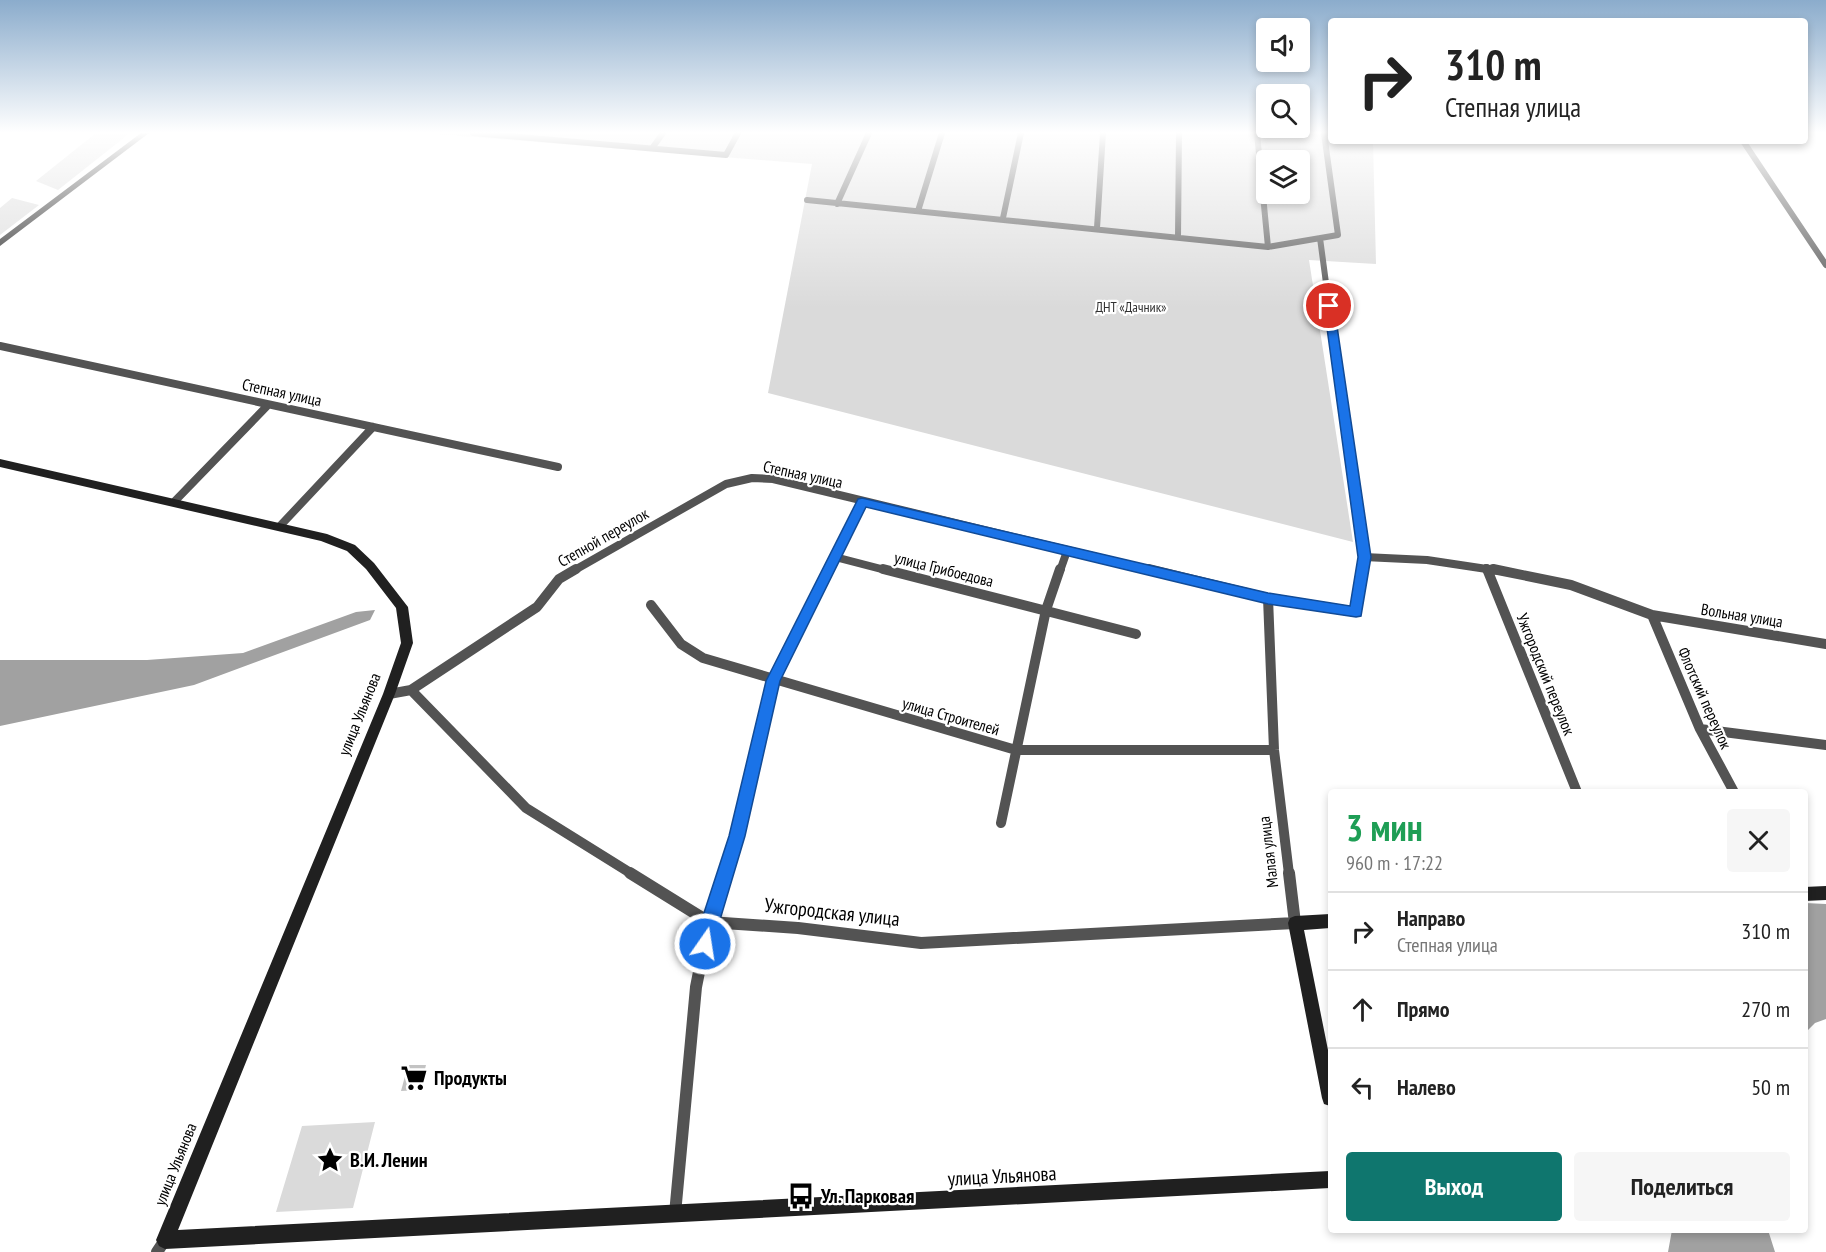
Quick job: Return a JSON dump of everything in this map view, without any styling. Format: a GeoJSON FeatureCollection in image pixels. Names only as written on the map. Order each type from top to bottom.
{"type":"FeatureCollection","features":[{"type":"Feature","properties":{"kind":"street"},"geometry":{"type":"LineString","coordinates":[[0,243],[68,191]]}},
{"type":"Feature","properties":{"kind":"street"},"geometry":{"type":"LineString","coordinates":[[837,204],[843,191]]}},
{"type":"Feature","properties":{"kind":"street"},"geometry":{"type":"LineString","coordinates":[[918,211],[924,191]]}},
{"type":"Feature","properties":{"kind":"street"},"geometry":{"type":"LineString","coordinates":[[1003,218],[1009,191]]}},
{"type":"Feature","properties":{"kind":"street"},"geometry":{"type":"LineString","coordinates":[[1096,228],[1099,191]]}},
{"type":"Feature","properties":{"kind":"street"},"geometry":{"type":"LineString","coordinates":[[1178,191],[1178,237]]}},
{"type":"Feature","properties":{"kind":"street"},"geometry":{"type":"LineString","coordinates":[[1263,191],[1268,247]]}},
{"type":"Feature","properties":{"kind":"street"},"geometry":{"type":"LineString","coordinates":[[807,200],[1003,218],[1268,247],[1338,235],[1332,191]]}},
{"type":"Feature","properties":{"kind":"street"},"geometry":{"type":"LineString","coordinates":[[1777,191],[1826,265]]}},
{"type":"Feature","properties":{"kind":"street"},"geometry":{"type":"LineString","coordinates":[[1320,238],[1364,557]]}},
{"type":"Feature","properties":{"kind":"street","name":"Степная улица"},"geometry":{"type":"LineString","coordinates":[[0,346],[558,467]]}},
{"type":"Feature","properties":{"kind":"street"},"geometry":{"type":"LineString","coordinates":[[174,502],[268,405]]}},
{"type":"Feature","properties":{"kind":"street"},"geometry":{"type":"LineString","coordinates":[[280,526],[373,427]]}},
{"type":"Feature","properties":{"kind":"street","name":"улица Ульянова"},"geometry":{"type":"LineString","coordinates":[[0,463],[323,537],[351,548],[370,566],[402,607],[407,643],[389,694],[161,1246],[675,1214],[1328,1180]]}},
{"type":"Feature","properties":{"kind":"street","name":"Степная улица"},"geometry":{"type":"LineString","coordinates":[[752,478],[773,479],[1268,598],[1356,612],[1364,557]]}},
{"type":"Feature","properties":{"kind":"street","name":"Степной переулок"},"geometry":{"type":"LineString","coordinates":[[389,694],[411,690],[537,607],[559,579],[726,484],[752,478]]}},
{"type":"Feature","properties":{"kind":"street"},"geometry":{"type":"LineString","coordinates":[[675,1214],[696,987],[709,922],[737,836],[773,681],[862,502]]}},
{"type":"Feature","properties":{"kind":"street"},"geometry":{"type":"LineString","coordinates":[[1001,823],[1046,610],[1068,551]]}},
{"type":"Feature","properties":{"kind":"street","name":"улица Грибоедова"},"geometry":{"type":"LineString","coordinates":[[835,557],[1136,634]]}},
{"type":"Feature","properties":{"kind":"street","name":"Вольная улица"},"geometry":{"type":"LineString","coordinates":[[1364,557],[1427,560],[1486,568],[1571,585],[1652,615],[1826,644]]}},
{"type":"Feature","properties":{"kind":"street","name":"Ужгородский переулок"},"geometry":{"type":"LineString","coordinates":[[1486,568],[1576,789]]}},
{"type":"Feature","properties":{"kind":"street","name":"Малая улица"},"geometry":{"type":"LineString","coordinates":[[1268,598],[1274,750],[1295,923],[1328,1088]]}},
{"type":"Feature","properties":{"kind":"street","name":"улица Строителей"},"geometry":{"type":"LineString","coordinates":[[651,605],[681,644],[703,658],[773,681],[1016,750],[1274,750]]}},
{"type":"Feature","properties":{"kind":"street","name":"Флотский переулок"},"geometry":{"type":"LineString","coordinates":[[1652,615],[1700,729],[1732,789]]}},
{"type":"Feature","properties":{"kind":"street","name":"Ужгородская улица"},"geometry":{"type":"LineString","coordinates":[[411,690],[526,808],[709,922],[798,928],[921,943],[1328,921]]}},
{"type":"Feature","properties":{"kind":"street"},"geometry":{"type":"LineString","coordinates":[[1700,729],[1826,744]]}},
{"type":"Feature","properties":{"kind":"street"},"geometry":{"type":"LineString","coordinates":[[1808,894],[1826,893]]}},
{"type":"Feature","properties":{"kind":"green space","name":"ДНТ «Дачник»"},"geometry":{"type":"Polygon","coordinates":[[[807,191],[1256,191],[1256,204],[1310,204],[1310,191],[1374,191],[1376,264],[1309,260],[1353,542],[768,393],[807,191]]]}},
{"type":"Feature","properties":{"kind":"green space"},"geometry":{"type":"Polygon","coordinates":[[[12,198],[39,205],[0,235],[0,208],[12,198]]]}},
{"type":"Feature","properties":{"kind":"green space"},"geometry":{"type":"Polygon","coordinates":[[[375,1122],[353,1208],[276,1212],[302,1126],[375,1122]]]}},
{"type":"Feature","properties":{"kind":"shaded area"},"geometry":{"type":"Polygon","coordinates":[[[375,610],[370,620],[194,685],[0,726],[0,660],[147,660],[243,653],[356,612],[375,610]]]}},
{"type":"Feature","properties":{"kind":"shaded area"},"geometry":{"type":"Polygon","coordinates":[[[1808,903],[1826,904],[1826,1019],[1815,1023],[1808,1030],[1808,903]]]}},
{"type":"Feature","properties":{"kind":"shaded area"},"geometry":{"type":"Polygon","coordinates":[[[1671,1233],[1769,1233],[1775,1252],[1668,1252],[1671,1233]]]}},
{"type":"Feature","properties":{"kind":"building","name":"Продукты"},"geometry":{"type":"Polygon","coordinates":[[[408,1065],[426,1065],[420,1090],[401,1091],[408,1065]]]}},
{"type":"Feature","properties":{"kind":"place","name":"Продукты"},"geometry":{"type":"Point","coordinates":[414,1078]}},
{"type":"Feature","properties":{"kind":"place","name":"В.И. Ленин"},"geometry":{"type":"Point","coordinates":[330,1160]}},
{"type":"Feature","properties":{"kind":"place","name":"Ул. Парковая"},"geometry":{"type":"Point","coordinates":[801,1196]}},
{"type":"Feature","properties":{"kind":"route"},"geometry":{"type":"LineString","coordinates":[[705,944],[709,922],[737,836],[773,681],[862,502],[1268,598],[1356,612],[1364,557],[1329,306]]}}]}
